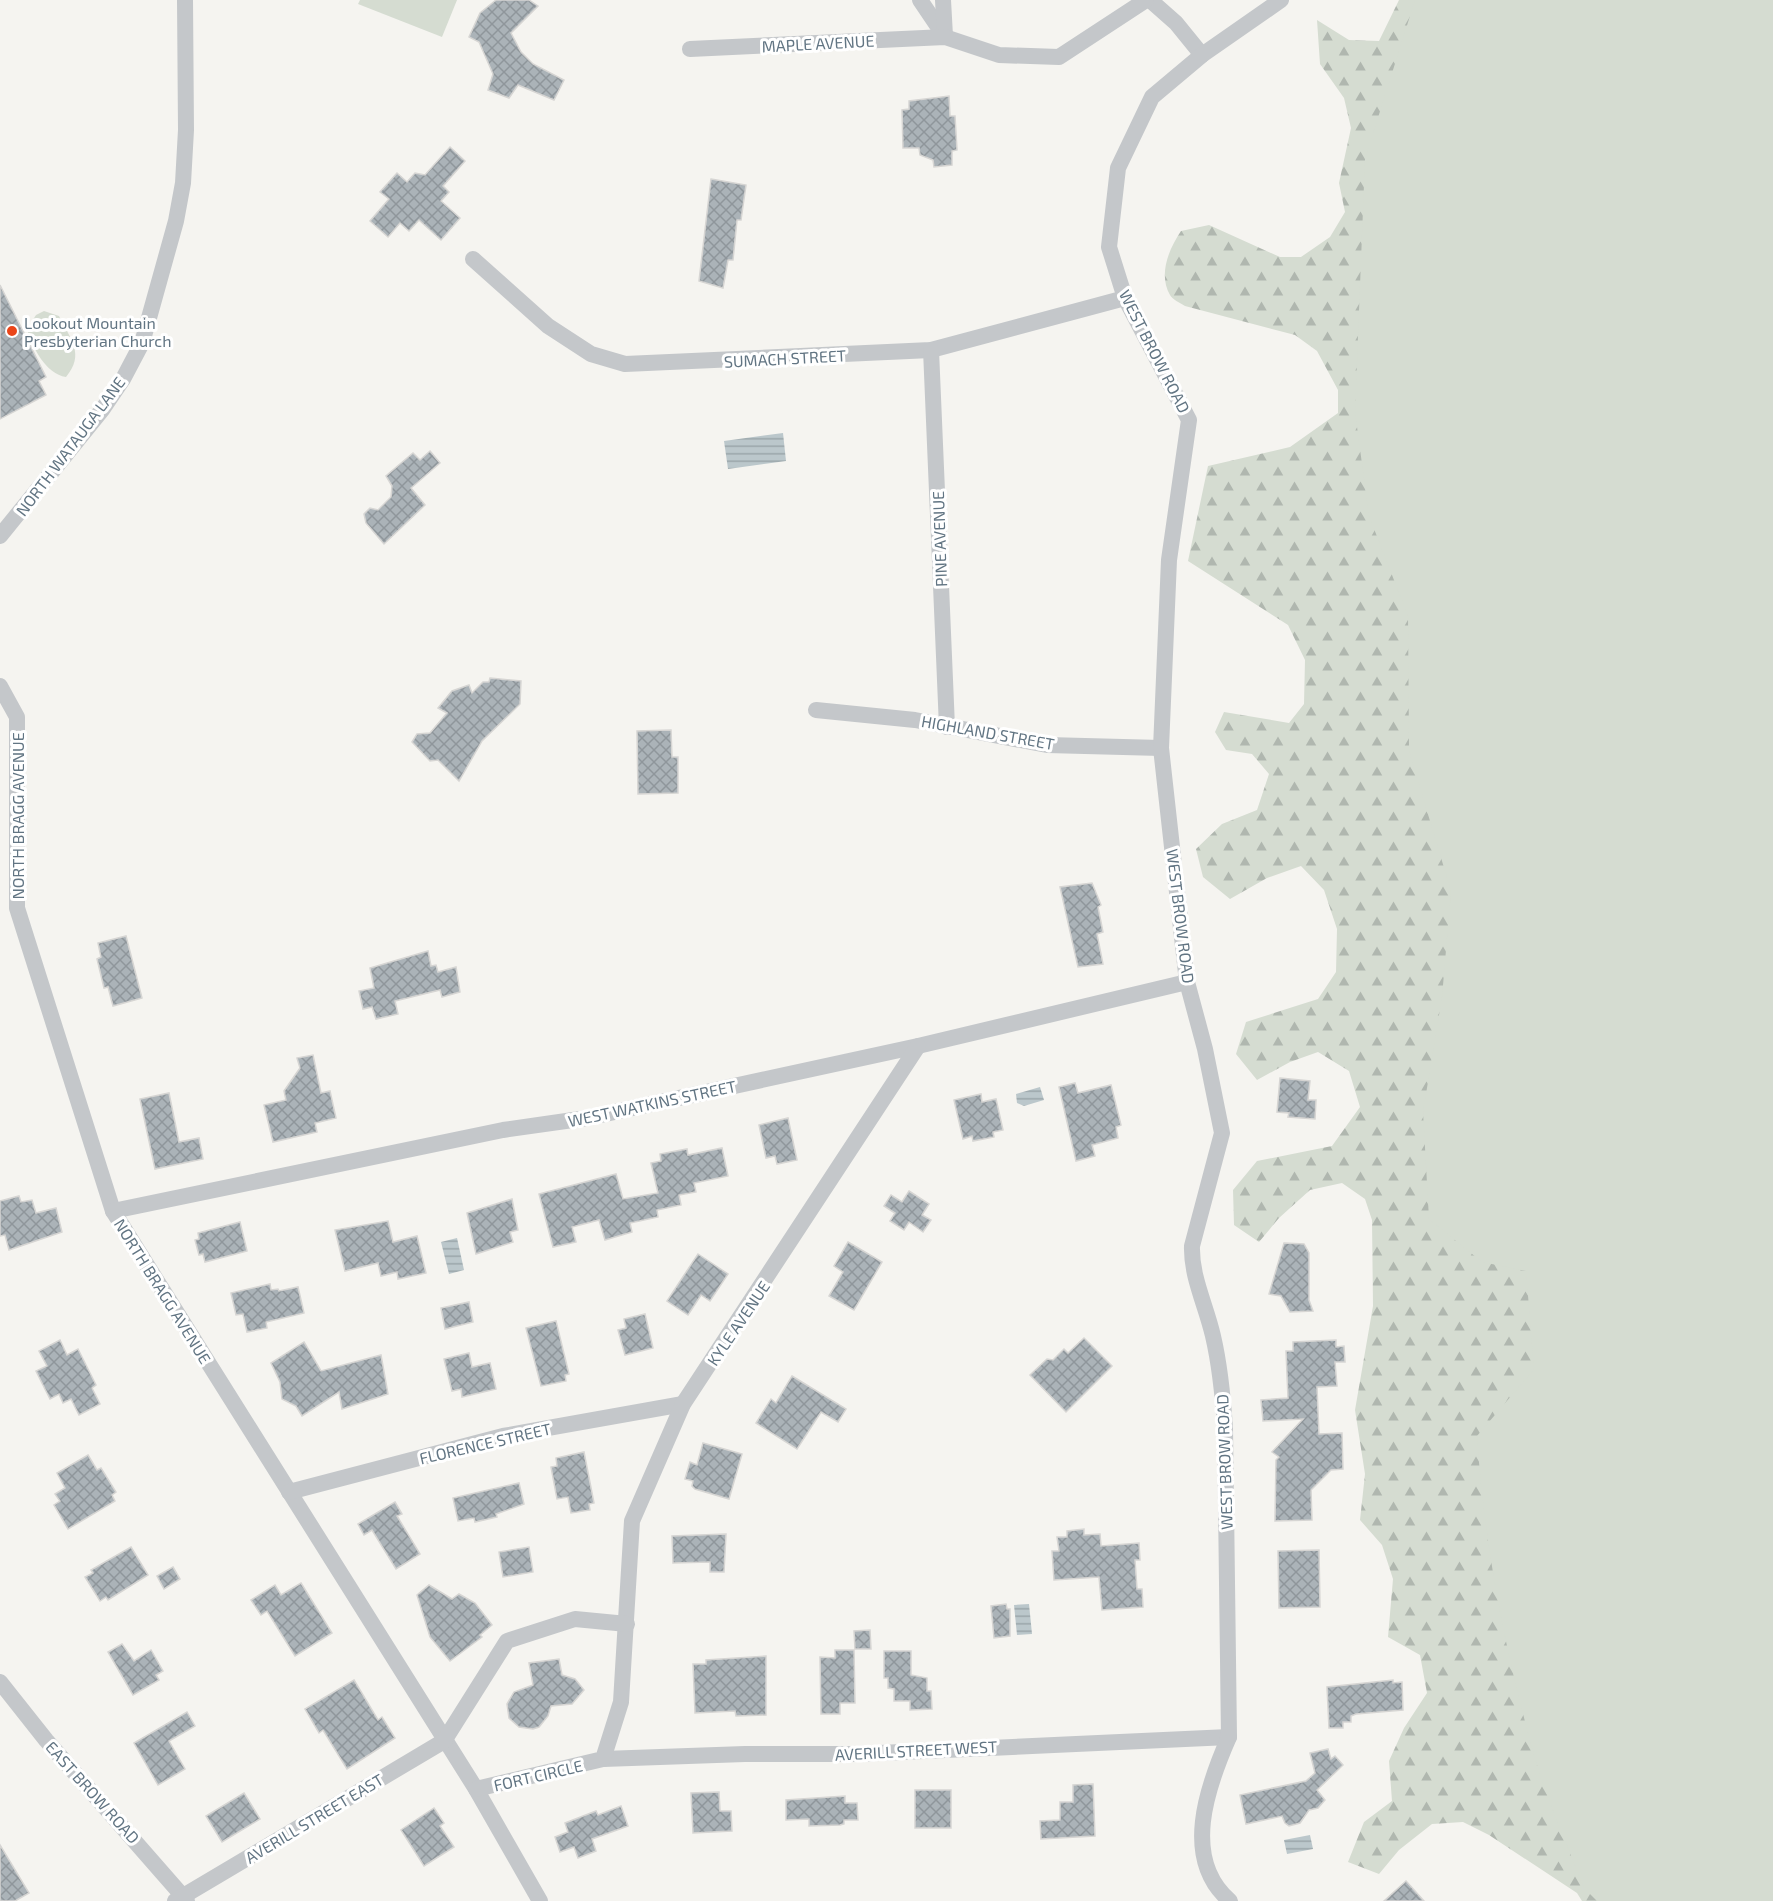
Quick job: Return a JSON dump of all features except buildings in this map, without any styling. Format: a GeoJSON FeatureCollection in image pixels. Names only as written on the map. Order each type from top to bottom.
{"type":"FeatureCollection","features":[{"type":"Feature","properties":{"kind":"street","name":"NORTH WATAUGA LANE"},"geometry":{"type":"LineString","coordinates":[[0,536],[102,410],[123,379],[142,343],[176,221],[183,183],[186,130],[185,0]]}},
{"type":"Feature","properties":{"kind":"street"},"geometry":{"type":"LineString","coordinates":[[920,0],[945,37],[999,54],[1059,57],[1148,0],[1176,23],[1202,55]]}},
{"type":"Feature","properties":{"kind":"street"},"geometry":{"type":"LineString","coordinates":[[943,0],[945,37]]}},
{"type":"Feature","properties":{"kind":"street","name":"WEST BROW ROAD"},"geometry":{"type":"LineString","coordinates":[[1230,1901],[1221,1893],[1206,1867],[1202,1837],[1214,1773],[1229,1737],[1226,1428],[1213,1336],[1191,1265],[1192,1246],[1222,1133],[1205,1049],[1187,982],[1161,748],[1169,560],[1189,420],[1125,298],[1109,247],[1118,168],[1152,98],[1202,55],[1281,0]]}},
{"type":"Feature","properties":{"kind":"street","name":"MAPLE AVENUE"},"geometry":{"type":"LineString","coordinates":[[690,49],[945,37]]}},
{"type":"Feature","properties":{"kind":"street","name":"SUMACH STREET"},"geometry":{"type":"LineString","coordinates":[[473,260],[548,326],[591,354],[625,364],[931,351],[1125,298]]}},
{"type":"Feature","properties":{"kind":"street","name":"PINE AVENUE"},"geometry":{"type":"LineString","coordinates":[[931,351],[947,727]]}},
{"type":"Feature","properties":{"kind":"street","name":"NORTH BRAGG AVENUE"},"geometry":{"type":"LineString","coordinates":[[0,686],[17,717],[17,908],[113,1211],[444,1741]]}},
{"type":"Feature","properties":{"kind":"street","name":"HIGHLAND STREET"},"geometry":{"type":"LineString","coordinates":[[816,710],[915,720],[1047,745],[1161,748]]}},
{"type":"Feature","properties":{"kind":"street","name":"WEST WATKINS STREET"},"geometry":{"type":"LineString","coordinates":[[113,1211],[503,1130],[587,1118],[918,1046],[1187,982]]}},
{"type":"Feature","properties":{"kind":"street","name":"KYLE AVENUE"},"geometry":{"type":"LineString","coordinates":[[627,1624],[632,1521],[683,1404],[918,1046]]}},
{"type":"Feature","properties":{"kind":"street","name":"FLORENCE STREET"},"geometry":{"type":"LineString","coordinates":[[290,1492],[503,1436],[683,1404]]}},
{"type":"Feature","properties":{"kind":"street"},"geometry":{"type":"LineString","coordinates":[[444,1741],[507,1641],[574,1619],[627,1624]]}},
{"type":"Feature","properties":{"kind":"street","name":"FORT CIRCLE"},"geometry":{"type":"LineString","coordinates":[[444,1741],[477,1789],[603,1759],[621,1702],[627,1624]]}},
{"type":"Feature","properties":{"kind":"street","name":"EAST BROW ROAD"},"geometry":{"type":"LineString","coordinates":[[0,1682],[46,1740],[182,1899]]}},
{"type":"Feature","properties":{"kind":"street","name":"AVERILL STREET WEST"},"geometry":{"type":"LineString","coordinates":[[603,1759],[745,1754],[857,1754],[1229,1737]]}},
{"type":"Feature","properties":{"kind":"street","name":"AVERILL STREET EAST"},"geometry":{"type":"LineString","coordinates":[[182,1899],[444,1741]]}},
{"type":"Feature","properties":{"kind":"street"},"geometry":{"type":"LineString","coordinates":[[477,1789],[540,1901]]}},
{"type":"Feature","properties":{"kind":"green space"},"geometry":{"type":"Polygon","coordinates":[[[360,0],[457,0],[442,37],[358,4],[360,0]]]}},
{"type":"Feature","properties":{"kind":"green space"},"geometry":{"type":"Polygon","coordinates":[[[1399,0],[1773,0],[1773,1901],[1582,1901],[1577,1893],[1489,1835],[1463,1822],[1432,1824],[1399,1850],[1379,1874],[1348,1862],[1364,1822],[1392,1801],[1389,1761],[1404,1728],[1427,1693],[1420,1655],[1388,1637],[1393,1579],[1382,1545],[1360,1520],[1365,1474],[1355,1410],[1373,1306],[1372,1220],[1365,1199],[1342,1183],[1310,1190],[1279,1218],[1259,1242],[1234,1225],[1233,1190],[1257,1161],[1332,1146],[1360,1107],[1349,1071],[1318,1052],[1290,1062],[1257,1080],[1236,1054],[1246,1022],[1318,999],[1336,972],[1337,929],[1324,890],[1301,866],[1267,878],[1230,899],[1203,877],[1196,849],[1222,824],[1257,810],[1269,774],[1252,754],[1226,750],[1215,732],[1224,712],[1289,723],[1304,704],[1305,660],[1288,625],[1188,561],[1208,466],[1290,447],[1338,413],[1338,390],[1317,351],[1295,335],[1185,306],[1170,295],[1165,270],[1169,254],[1181,231],[1209,225],[1280,257],[1301,257],[1330,237],[1345,212],[1339,183],[1351,128],[1344,98],[1320,64],[1317,20],[1349,40],[1379,41],[1399,0]]]}},
{"type":"Feature","properties":{"kind":"green space"},"geometry":{"type":"Polygon","coordinates":[[[1415,0],[1773,0],[1773,1901],[1597,1901],[1584,1888],[1539,1772],[1514,1676],[1497,1597],[1485,1517],[1477,1436],[1534,1369],[1526,1271],[1482,1262],[1429,1219],[1423,1112],[1442,997],[1451,891],[1409,751],[1408,616],[1369,516],[1355,412],[1365,159],[1415,0]]]}},
{"type":"Feature","properties":{"kind":"green space"},"geometry":{"type":"Polygon","coordinates":[[[44,311],[59,316],[74,347],[75,361],[66,377],[52,371],[46,365],[29,336],[27,329],[36,315],[44,311]]]}},
{"type":"Feature","properties":{"kind":"shaded area"},"geometry":{"type":"Polygon","coordinates":[[[783,433],[786,461],[728,469],[724,441],[783,433]]]}},
{"type":"Feature","properties":{"kind":"shaded area"},"geometry":{"type":"Polygon","coordinates":[[[1040,1087],[1044,1100],[1024,1106],[1017,1103],[1016,1094],[1040,1087]]]}},
{"type":"Feature","properties":{"kind":"shaded area"},"geometry":{"type":"Polygon","coordinates":[[[457,1238],[464,1270],[449,1274],[441,1242],[457,1238]]]}},
{"type":"Feature","properties":{"kind":"shaded area"},"geometry":{"type":"Polygon","coordinates":[[[1029,1604],[1032,1634],[1017,1635],[1014,1605],[1029,1604]]]}},
{"type":"Feature","properties":{"kind":"shaded area"},"geometry":{"type":"Polygon","coordinates":[[[1310,1835],[1313,1849],[1287,1854],[1284,1840],[1310,1835]]]}},
{"type":"Feature","properties":{"kind":"place","name":"Lookout Mountain Presbyterian Church"},"geometry":{"type":"Point","coordinates":[12,331]}}]}
